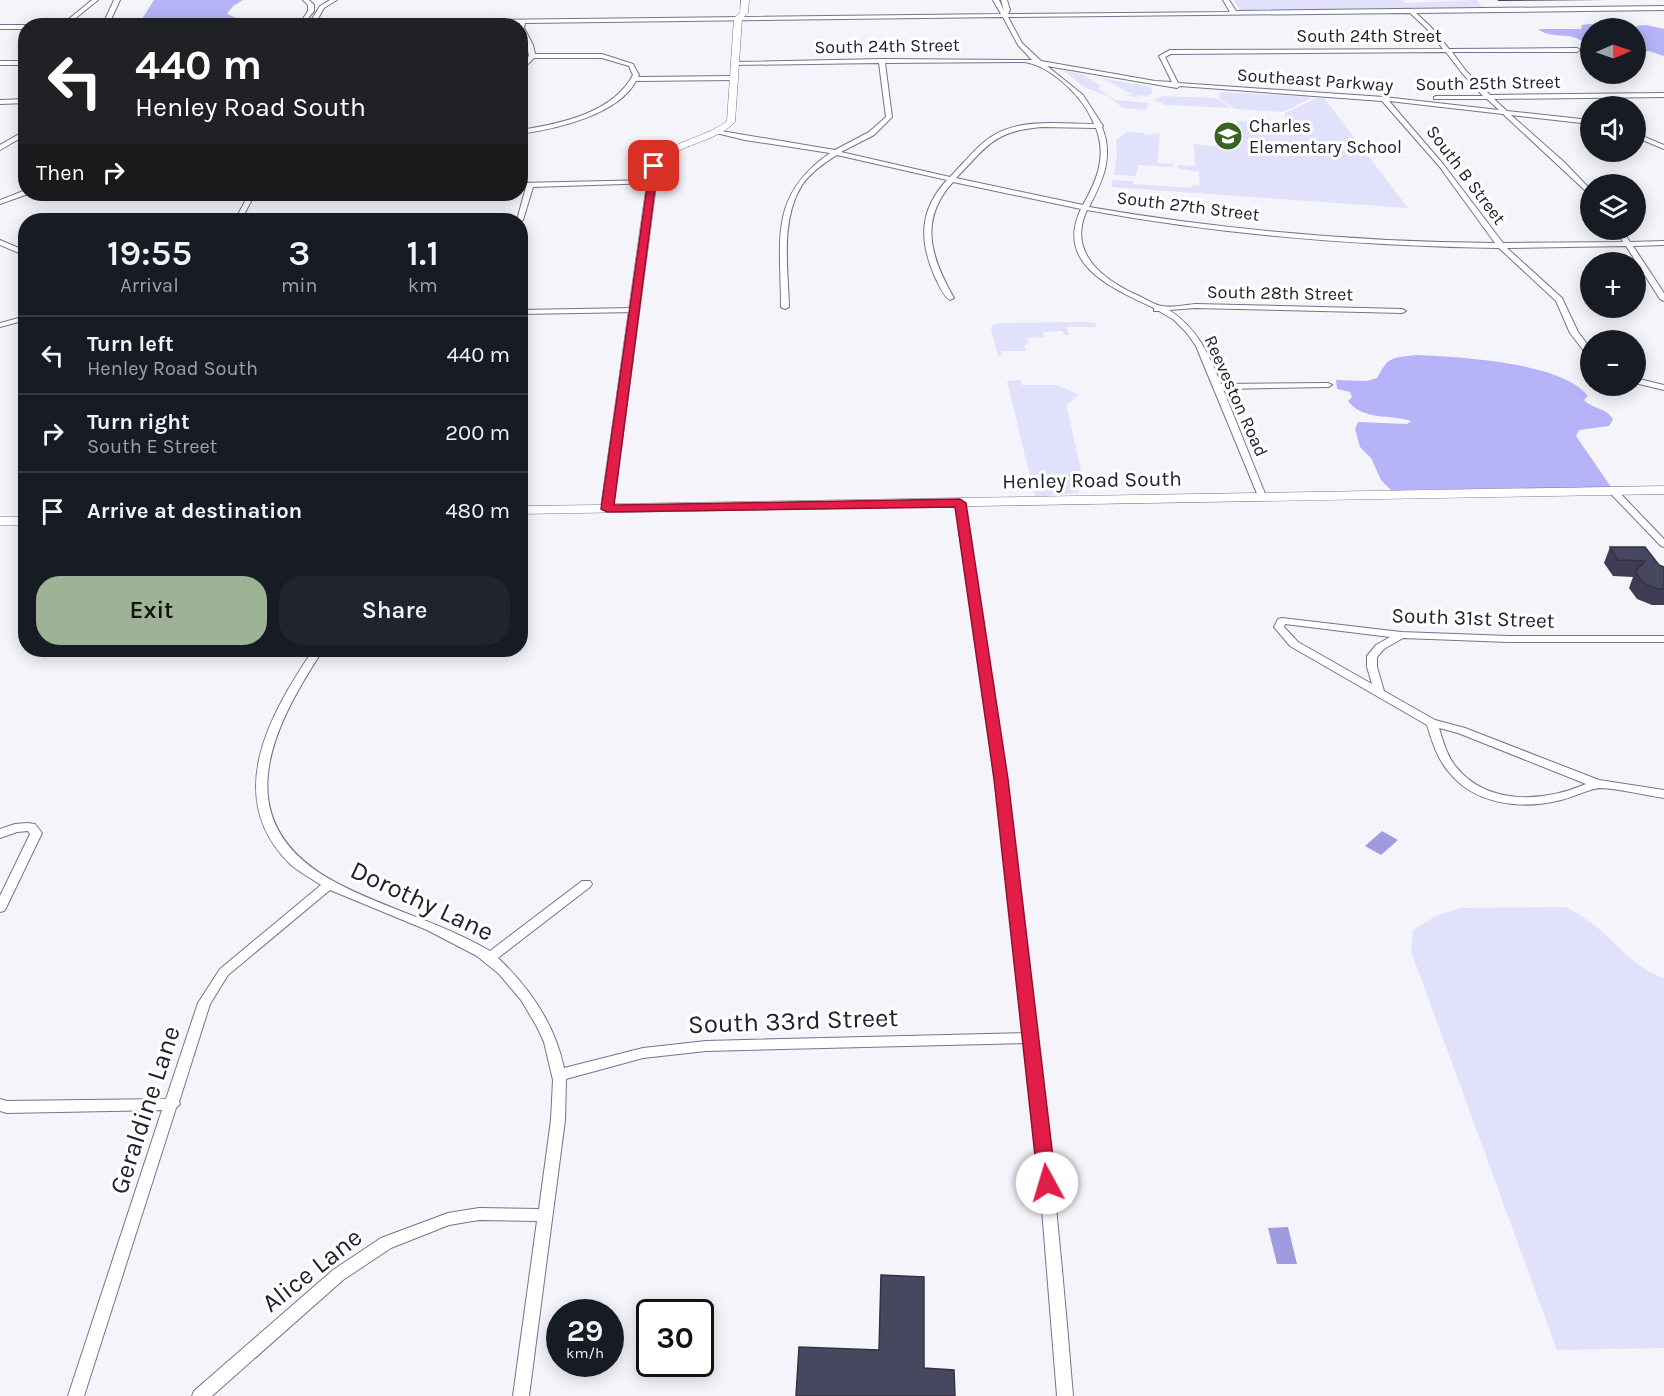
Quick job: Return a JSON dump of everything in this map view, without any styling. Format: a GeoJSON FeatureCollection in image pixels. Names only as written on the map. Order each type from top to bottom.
{"type":"FeatureCollection","features":[{"type":"Feature","properties":{"kind":"street"},"geometry":{"type":"LineString","coordinates":[[72,18],[95,0]]}},
{"type":"Feature","properties":{"kind":"street"},"geometry":{"type":"LineString","coordinates":[[109,18],[117,0]]}},
{"type":"Feature","properties":{"kind":"street"},"geometry":{"type":"LineString","coordinates":[[306,0],[311,5],[311,11],[306,18]]}},
{"type":"Feature","properties":{"kind":"street"},"geometry":{"type":"LineString","coordinates":[[316,18],[322,7],[334,0]]}},
{"type":"Feature","properties":{"kind":"street"},"geometry":{"type":"LineString","coordinates":[[607,509],[654,166],[664,156],[727,126],[732,118],[738,18],[744,13],[745,0]]}},
{"type":"Feature","properties":{"kind":"street","name":"Reeveston Road"},"geometry":{"type":"LineString","coordinates":[[996,0],[1013,36],[1039,61],[1076,90],[1100,126],[1106,159],[1096,191],[1076,229],[1080,249],[1088,263],[1106,281],[1173,316],[1197,341],[1262,496]]}},
{"type":"Feature","properties":{"kind":"street","name":"Reeveston Road"},"geometry":{"type":"LineString","coordinates":[[1004,0],[1008,10],[1005,16]]}},
{"type":"Feature","properties":{"kind":"street"},"geometry":{"type":"LineString","coordinates":[[1226,0],[1234,13]]}},
{"type":"Feature","properties":{"kind":"street"},"geometry":{"type":"LineString","coordinates":[[1484,0],[1493,10]]}},
{"type":"Feature","properties":{"kind":"street"},"geometry":{"type":"LineString","coordinates":[[528,21],[1664,8]]}},
{"type":"Feature","properties":{"kind":"street"},"geometry":{"type":"LineString","coordinates":[[1411,11],[1430,28],[1466,74],[1580,182]]}},
{"type":"Feature","properties":{"kind":"street"},"geometry":{"type":"LineString","coordinates":[[0,27],[18,27]]}},
{"type":"Feature","properties":{"kind":"street"},"geometry":{"type":"LineString","coordinates":[[528,41],[532,56]]}},
{"type":"Feature","properties":{"kind":"street","name":"South 24th Street"},"geometry":{"type":"LineString","coordinates":[[1177,86],[1162,56],[1176,51],[1577,50]]}},
{"type":"Feature","properties":{"kind":"street"},"geometry":{"type":"LineString","coordinates":[[528,61],[532,56]]}},
{"type":"Feature","properties":{"kind":"street"},"geometry":{"type":"LineString","coordinates":[[528,131],[558,126],[597,110],[626,92],[635,79],[635,70],[631,65],[608,57],[532,56]]}},
{"type":"Feature","properties":{"kind":"street"},"geometry":{"type":"LineString","coordinates":[[785,307],[787,203],[807,173],[835,153],[881,126],[889,117],[882,61]]}},
{"type":"Feature","properties":{"kind":"street","name":"South 24th Street"},"geometry":{"type":"LineString","coordinates":[[735,63],[1039,61]]}},
{"type":"Feature","properties":{"kind":"street","name":"Southeast Parkway"},"geometry":{"type":"LineString","coordinates":[[1039,61],[1108,76],[1177,86],[1384,99],[1580,121]]}},
{"type":"Feature","properties":{"kind":"street"},"geometry":{"type":"LineString","coordinates":[[0,63],[18,63]]}},
{"type":"Feature","properties":{"kind":"street"},"geometry":{"type":"LineString","coordinates":[[635,79],[734,78]]}},
{"type":"Feature","properties":{"kind":"street","name":"South 25th Street"},"geometry":{"type":"LineString","coordinates":[[1384,99],[1664,95]]}},
{"type":"Feature","properties":{"kind":"street","name":"South B Street"},"geometry":{"type":"LineString","coordinates":[[1384,99],[1441,165],[1499,244],[1559,300],[1574,333],[1580,340]]}},
{"type":"Feature","properties":{"kind":"street"},"geometry":{"type":"LineString","coordinates":[[0,102],[18,101]]}},
{"type":"Feature","properties":{"kind":"street"},"geometry":{"type":"LineString","coordinates":[[950,298],[934,267],[928,248],[928,231],[936,199],[950,181],[992,138],[1000,134],[1035,126],[1100,126]]}},
{"type":"Feature","properties":{"kind":"street","name":"South 27th Street"},"geometry":{"type":"LineString","coordinates":[[716,132],[835,153],[950,181],[1086,207],[1208,225],[1297,234],[1499,244],[1664,243]]}},
{"type":"Feature","properties":{"kind":"street"},"geometry":{"type":"LineString","coordinates":[[1,147],[18,137]]}},
{"type":"Feature","properties":{"kind":"street"},"geometry":{"type":"LineString","coordinates":[[1646,140],[1664,147]]}},
{"type":"Feature","properties":{"kind":"street"},"geometry":{"type":"LineString","coordinates":[[528,192],[530,185],[651,182]]}},
{"type":"Feature","properties":{"kind":"street"},"geometry":{"type":"LineString","coordinates":[[0,202],[18,195]]}},
{"type":"Feature","properties":{"kind":"street"},"geometry":{"type":"LineString","coordinates":[[1627,240],[1664,299]]}},
{"type":"Feature","properties":{"kind":"street"},"geometry":{"type":"LineString","coordinates":[[0,242],[18,250]]}},
{"type":"Feature","properties":{"kind":"street","name":"South 28th Street"},"geometry":{"type":"LineString","coordinates":[[1157,309],[1195,306],[1402,311]]}},
{"type":"Feature","properties":{"kind":"street"},"geometry":{"type":"LineString","coordinates":[[528,312],[634,310]]}},
{"type":"Feature","properties":{"kind":"street"},"geometry":{"type":"LineString","coordinates":[[0,325],[18,320]]}},
{"type":"Feature","properties":{"kind":"street"},"geometry":{"type":"LineString","coordinates":[[1646,383],[1664,388]]}},
{"type":"Feature","properties":{"kind":"street"},"geometry":{"type":"LineString","coordinates":[[1218,387],[1328,385]]}},
{"type":"Feature","properties":{"kind":"street","name":"Henley Road South"},"geometry":{"type":"LineString","coordinates":[[528,510],[1664,490]]}},
{"type":"Feature","properties":{"kind":"street"},"geometry":{"type":"LineString","coordinates":[[1613,491],[1664,544]]}},
{"type":"Feature","properties":{"kind":"street"},"geometry":{"type":"LineString","coordinates":[[960,503],[1001,779],[1046,1173],[1065,1396]]}},
{"type":"Feature","properties":{"kind":"street"},"geometry":{"type":"LineString","coordinates":[[0,521],[18,520]]}},
{"type":"Feature","properties":{"kind":"street","name":"South 31st Street"},"geometry":{"type":"LineString","coordinates":[[1379,691],[1293,644],[1280,628],[1282,621],[1401,635],[1509,639],[1664,639]]}},
{"type":"Feature","properties":{"kind":"street"},"geometry":{"type":"LineString","coordinates":[[1401,635],[1380,647],[1372,656],[1372,667],[1379,691],[1432,723],[1461,730],[1597,784],[1664,794]]}},
{"type":"Feature","properties":{"kind":"street","name":"Dorothy Lane"},"geometry":{"type":"LineString","coordinates":[[313,657],[297,681],[265,746],[259,776],[260,799],[268,823],[282,846],[304,867],[329,884],[448,934],[490,958],[525,994],[534,1008],[548,1040],[559,1075],[558,1120],[521,1396]]}},
{"type":"Feature","properties":{"kind":"street"},"geometry":{"type":"LineString","coordinates":[[1432,723],[1443,754],[1452,769],[1481,792],[1509,801],[1535,800],[1574,793],[1597,784]]}},
{"type":"Feature","properties":{"kind":"street"},"geometry":{"type":"LineString","coordinates":[[0,834],[15,827],[24,826],[31,827],[36,833],[0,908]]}},
{"type":"Feature","properties":{"kind":"street","name":"Geraldine Lane"},"geometry":{"type":"LineString","coordinates":[[76,1396],[173,1104],[204,1003],[224,972],[252,946],[329,884]]}},
{"type":"Feature","properties":{"kind":"street"},"geometry":{"type":"LineString","coordinates":[[490,958],[586,884]]}},
{"type":"Feature","properties":{"kind":"street","name":"South 33rd Street"},"geometry":{"type":"LineString","coordinates":[[559,1075],[643,1053],[706,1046],[1031,1038]]}},
{"type":"Feature","properties":{"kind":"street"},"geometry":{"type":"LineString","coordinates":[[0,1105],[7,1107],[173,1104]]}},
{"type":"Feature","properties":{"kind":"street","name":"Alice Lane"},"geometry":{"type":"LineString","coordinates":[[200,1396],[338,1275],[387,1243],[448,1219],[479,1214],[544,1215]]}},
{"type":"Feature","properties":{"kind":"shaded area"},"geometry":{"type":"Polygon","coordinates":[[[154,0],[243,0],[233,6],[227,14],[236,18],[143,18],[154,0]]]}},
{"type":"Feature","properties":{"kind":"shaded area"},"geometry":{"type":"Polygon","coordinates":[[[1234,0],[1402,0],[1405,3],[1476,0],[1483,7],[1240,10],[1234,0]]]}},
{"type":"Feature","properties":{"kind":"shaded area"},"geometry":{"type":"Polygon","coordinates":[[[1646,25],[1664,29],[1664,56],[1646,51],[1646,25]]]}},
{"type":"Feature","properties":{"kind":"shaded area"},"geometry":{"type":"Polygon","coordinates":[[[1538,29],[1580,29],[1580,40],[1574,37],[1549,34],[1538,29]]]}},
{"type":"Feature","properties":{"kind":"shaded area"},"geometry":{"type":"Polygon","coordinates":[[[1063,70],[1084,75],[1101,86],[1097,88],[1115,100],[1149,103],[1146,110],[1123,108],[1108,96],[1084,87],[1063,70]]]}},
{"type":"Feature","properties":{"kind":"shaded area"},"geometry":{"type":"Polygon","coordinates":[[[1101,78],[1151,87],[1152,94],[1145,97],[1136,96],[1140,98],[1125,95],[1132,94],[1101,78]]]}},
{"type":"Feature","properties":{"kind":"shaded area"},"geometry":{"type":"Polygon","coordinates":[[[1221,92],[1311,98],[1283,112],[1235,109],[1218,98],[1221,92]]]}},
{"type":"Feature","properties":{"kind":"shaded area"},"geometry":{"type":"Polygon","coordinates":[[[1162,96],[1216,98],[1231,108],[1166,105],[1154,100],[1162,96]]]}},
{"type":"Feature","properties":{"kind":"shaded area"},"geometry":{"type":"Polygon","coordinates":[[[1317,98],[1324,98],[1408,208],[1111,187],[1113,180],[1133,181],[1133,184],[1191,188],[1192,185],[1200,186],[1199,172],[1177,168],[1177,165],[1195,166],[1194,144],[1231,148],[1231,145],[1226,145],[1227,137],[1237,137],[1237,121],[1268,123],[1269,126],[1271,123],[1285,123],[1285,113],[1317,98]]]}},
{"type":"Feature","properties":{"kind":"shaded area"},"geometry":{"type":"Polygon","coordinates":[[[1127,132],[1144,133],[1144,135],[1160,133],[1157,163],[1173,164],[1173,167],[1138,165],[1136,176],[1114,175],[1116,160],[1126,161],[1117,160],[1116,140],[1127,132]]]}},
{"type":"Feature","properties":{"kind":"shaded area"},"geometry":{"type":"Polygon","coordinates":[[[1000,323],[1095,323],[1096,327],[1067,327],[1069,335],[1064,335],[1062,331],[1044,332],[1042,329],[1044,337],[1027,338],[1029,344],[1024,345],[1026,351],[1001,351],[1001,357],[998,356],[991,330],[993,325],[1000,323]]]}},
{"type":"Feature","properties":{"kind":"shaded area"},"geometry":{"type":"Polygon","coordinates":[[[1417,355],[1458,357],[1508,364],[1534,369],[1575,385],[1580,389],[1580,396],[1588,396],[1584,400],[1587,403],[1606,412],[1613,419],[1609,426],[1579,430],[1576,436],[1611,487],[1391,490],[1381,480],[1371,458],[1360,447],[1355,429],[1358,422],[1407,424],[1411,421],[1361,412],[1348,401],[1352,397],[1350,392],[1337,389],[1336,380],[1367,381],[1377,378],[1388,362],[1401,357],[1417,355]]]}},
{"type":"Feature","properties":{"kind":"shaded area"},"geometry":{"type":"Polygon","coordinates":[[[1020,380],[1022,385],[1057,385],[1079,395],[1067,405],[1082,474],[1078,493],[1035,497],[1007,381],[1020,380]]]}},
{"type":"Feature","properties":{"kind":"shaded area"},"geometry":{"type":"Polygon","coordinates":[[[1382,831],[1398,840],[1381,855],[1365,846],[1382,831]]]}},
{"type":"Feature","properties":{"kind":"shaded area"},"geometry":{"type":"Polygon","coordinates":[[[1566,907],[1594,925],[1644,969],[1664,978],[1664,1348],[1557,1350],[1411,951],[1413,930],[1436,916],[1460,908],[1566,907]]]}},
{"type":"Feature","properties":{"kind":"shaded area"},"geometry":{"type":"Polygon","coordinates":[[[1288,1227],[1297,1264],[1277,1264],[1268,1228],[1288,1227]]]}},
{"type":"Feature","properties":{"kind":"building"},"geometry":{"type":"Polygon","coordinates":[[[1610,547],[1645,547],[1659,565],[1664,567],[1664,589],[1643,583],[1635,572],[1645,561],[1618,560],[1610,547]]]}},
{"type":"Feature","properties":{"kind":"building"},"geometry":{"type":"Polygon","coordinates":[[[881,1275],[924,1277],[924,1368],[954,1370],[955,1396],[796,1396],[799,1347],[879,1350],[881,1275]]]}},
{"type":"Feature","properties":{"kind":"place","name":"Charles Elementary School"},"geometry":{"type":"Point","coordinates":[1228,136]}},
{"type":"Feature","properties":{"kind":"route"},"geometry":{"type":"LineString","coordinates":[[654,166],[607,509],[960,503],[1001,779],[1047,1183]]}}]}
